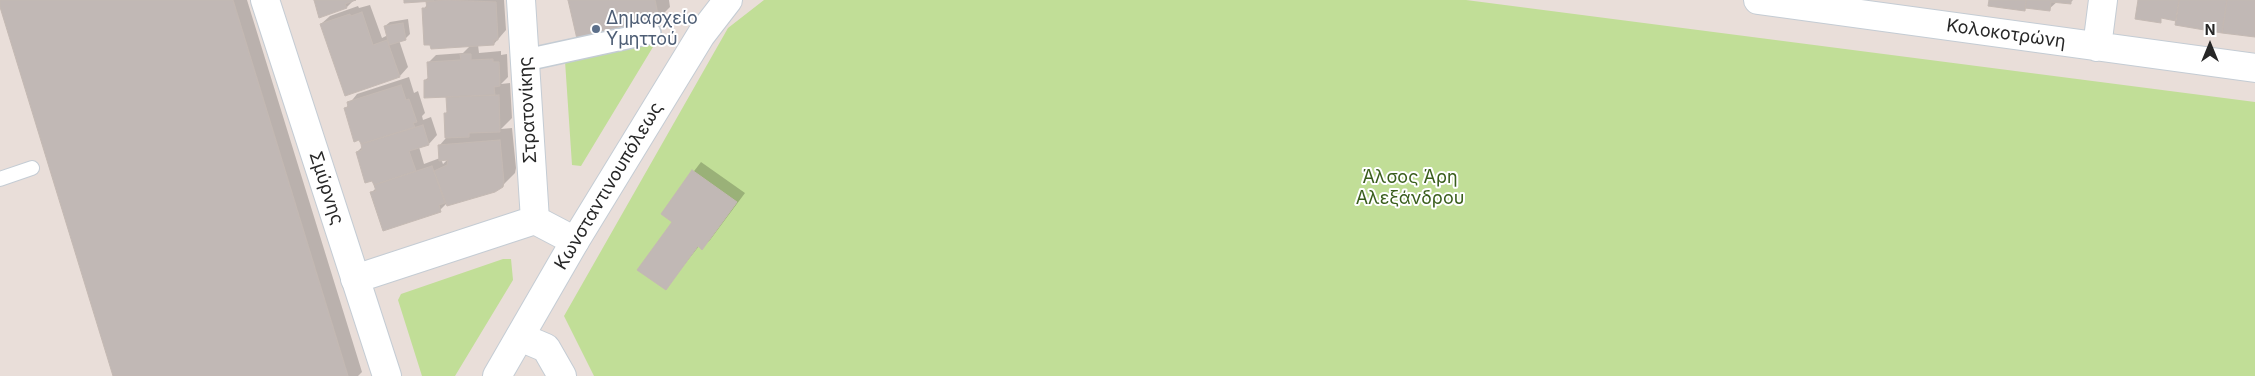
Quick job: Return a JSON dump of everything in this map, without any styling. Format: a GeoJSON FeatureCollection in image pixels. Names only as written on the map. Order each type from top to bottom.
{"type":"FeatureCollection","features":[{"type":"Feature","properties":{"kind":"street","name":"Σμύρνης"},"geometry":{"type":"LineString","coordinates":[[265,0],[386,376]]}},
{"type":"Feature","properties":{"kind":"street","name":"Στρατονίκης"},"geometry":{"type":"LineString","coordinates":[[521,0],[535,220]]}},
{"type":"Feature","properties":{"kind":"street","name":"Κωνσταντινουπόλεως"},"geometry":{"type":"LineString","coordinates":[[497,376],[575,242],[701,35],[728,0]]}},
{"type":"Feature","properties":{"kind":"street","name":"Κολοκοτρώνη"},"geometry":{"type":"LineString","coordinates":[[1758,0],[2255,68]]}},
{"type":"Feature","properties":{"kind":"street"},"geometry":{"type":"LineString","coordinates":[[2097,47],[2103,0]]}},
{"type":"Feature","properties":{"kind":"street"},"geometry":{"type":"LineString","coordinates":[[526,60],[650,32]]}},
{"type":"Feature","properties":{"kind":"street"},"geometry":{"type":"LineString","coordinates":[[355,279],[535,220],[575,242]]}},
{"type":"Feature","properties":{"kind":"street"},"geometry":{"type":"LineString","coordinates":[[520,337],[546,348],[562,376]]}},
{"type":"Feature","properties":{"kind":"lane"},"geometry":{"type":"LineString","coordinates":[[0,179],[32,168]]}},
{"type":"Feature","properties":{"kind":"green space","name":"Άλσος Άρη Αλεξάνδρου"},"geometry":{"type":"Polygon","coordinates":[[[764,0],[1466,0],[2255,102],[2255,376],[594,376],[564,316],[728,28],[764,0]]]}},
{"type":"Feature","properties":{"kind":"green space"},"geometry":{"type":"Polygon","coordinates":[[[656,42],[581,166],[572,165],[565,61],[656,42]]]}},
{"type":"Feature","properties":{"kind":"green space"},"geometry":{"type":"Polygon","coordinates":[[[503,259],[511,259],[513,280],[455,376],[422,376],[398,300],[401,294],[503,259]]]}},
{"type":"Feature","properties":{"kind":"building"},"geometry":{"type":"Polygon","coordinates":[[[0,0],[233,0],[348,376],[113,376],[0,7],[0,0]]]}},
{"type":"Feature","properties":{"kind":"building"},"geometry":{"type":"Polygon","coordinates":[[[314,0],[356,0],[345,4],[347,8],[319,18],[314,0]]]}},
{"type":"Feature","properties":{"kind":"building"},"geometry":{"type":"Polygon","coordinates":[[[404,0],[433,0],[434,1],[404,3],[404,0]]]}},
{"type":"Feature","properties":{"kind":"building"},"geometry":{"type":"Polygon","coordinates":[[[444,0],[496,2],[498,40],[494,40],[494,45],[431,49],[430,45],[424,45],[422,8],[427,8],[426,2],[444,0]]]}},
{"type":"Feature","properties":{"kind":"building","name":"Δημαρχείο Υμηττού"},"geometry":{"type":"Polygon","coordinates":[[[568,0],[655,0],[659,19],[577,39],[568,0]]]}},
{"type":"Feature","properties":{"kind":"building"},"geometry":{"type":"Polygon","coordinates":[[[1989,0],[2026,0],[2025,11],[1988,6],[1989,0]]]}},
{"type":"Feature","properties":{"kind":"building"},"geometry":{"type":"Polygon","coordinates":[[[2026,0],[2071,0],[2071,4],[2051,2],[2050,11],[2025,8],[2026,0]]]}},
{"type":"Feature","properties":{"kind":"building"},"geometry":{"type":"Polygon","coordinates":[[[2138,0],[2179,0],[2176,21],[2161,18],[2161,23],[2135,19],[2138,0]]]}},
{"type":"Feature","properties":{"kind":"building"},"geometry":{"type":"Polygon","coordinates":[[[2179,0],[2227,0],[2222,33],[2175,25],[2179,0]]]}},
{"type":"Feature","properties":{"kind":"building"},"geometry":{"type":"Polygon","coordinates":[[[2227,0],[2255,0],[2255,37],[2222,33],[2227,0]]]}},
{"type":"Feature","properties":{"kind":"building"},"geometry":{"type":"Polygon","coordinates":[[[362,12],[373,45],[387,40],[400,77],[345,96],[320,24],[362,12]]]}},
{"type":"Feature","properties":{"kind":"building"},"geometry":{"type":"Polygon","coordinates":[[[403,23],[406,40],[389,45],[384,26],[403,23]]]}},
{"type":"Feature","properties":{"kind":"building"},"geometry":{"type":"Polygon","coordinates":[[[460,54],[471,54],[471,60],[493,59],[493,62],[499,62],[500,86],[494,87],[495,95],[424,98],[424,80],[428,80],[427,62],[461,60],[460,54]]]}},
{"type":"Feature","properties":{"kind":"building"},"geometry":{"type":"Polygon","coordinates":[[[401,85],[406,100],[409,99],[417,122],[413,123],[415,127],[361,144],[359,140],[354,142],[344,108],[348,107],[347,102],[401,85]]]}},
{"type":"Feature","properties":{"kind":"building"},"geometry":{"type":"Polygon","coordinates":[[[499,95],[500,132],[469,133],[469,137],[445,138],[444,113],[447,113],[446,97],[499,95]]]}},
{"type":"Feature","properties":{"kind":"building"},"geometry":{"type":"Polygon","coordinates":[[[423,125],[429,145],[409,151],[416,171],[374,185],[372,181],[365,183],[356,152],[362,150],[361,144],[423,125]]]}},
{"type":"Feature","properties":{"kind":"building"},"geometry":{"type":"Polygon","coordinates":[[[500,140],[503,187],[495,192],[447,206],[434,171],[447,165],[448,160],[439,161],[438,145],[500,140]]]}},
{"type":"Feature","properties":{"kind":"building"},"geometry":{"type":"Polygon","coordinates":[[[432,166],[445,203],[439,205],[441,212],[383,231],[370,192],[376,191],[374,185],[432,166]]]}},
{"type":"Feature","properties":{"kind":"building"},"geometry":{"type":"Polygon","coordinates":[[[692,170],[737,202],[702,250],[698,246],[666,290],[637,270],[672,222],[661,214],[692,170]]]}},
{"type":"Feature","properties":{"kind":"place","name":"Δημαρχείο Υμηττού"},"geometry":{"type":"Point","coordinates":[596,29]}}]}
